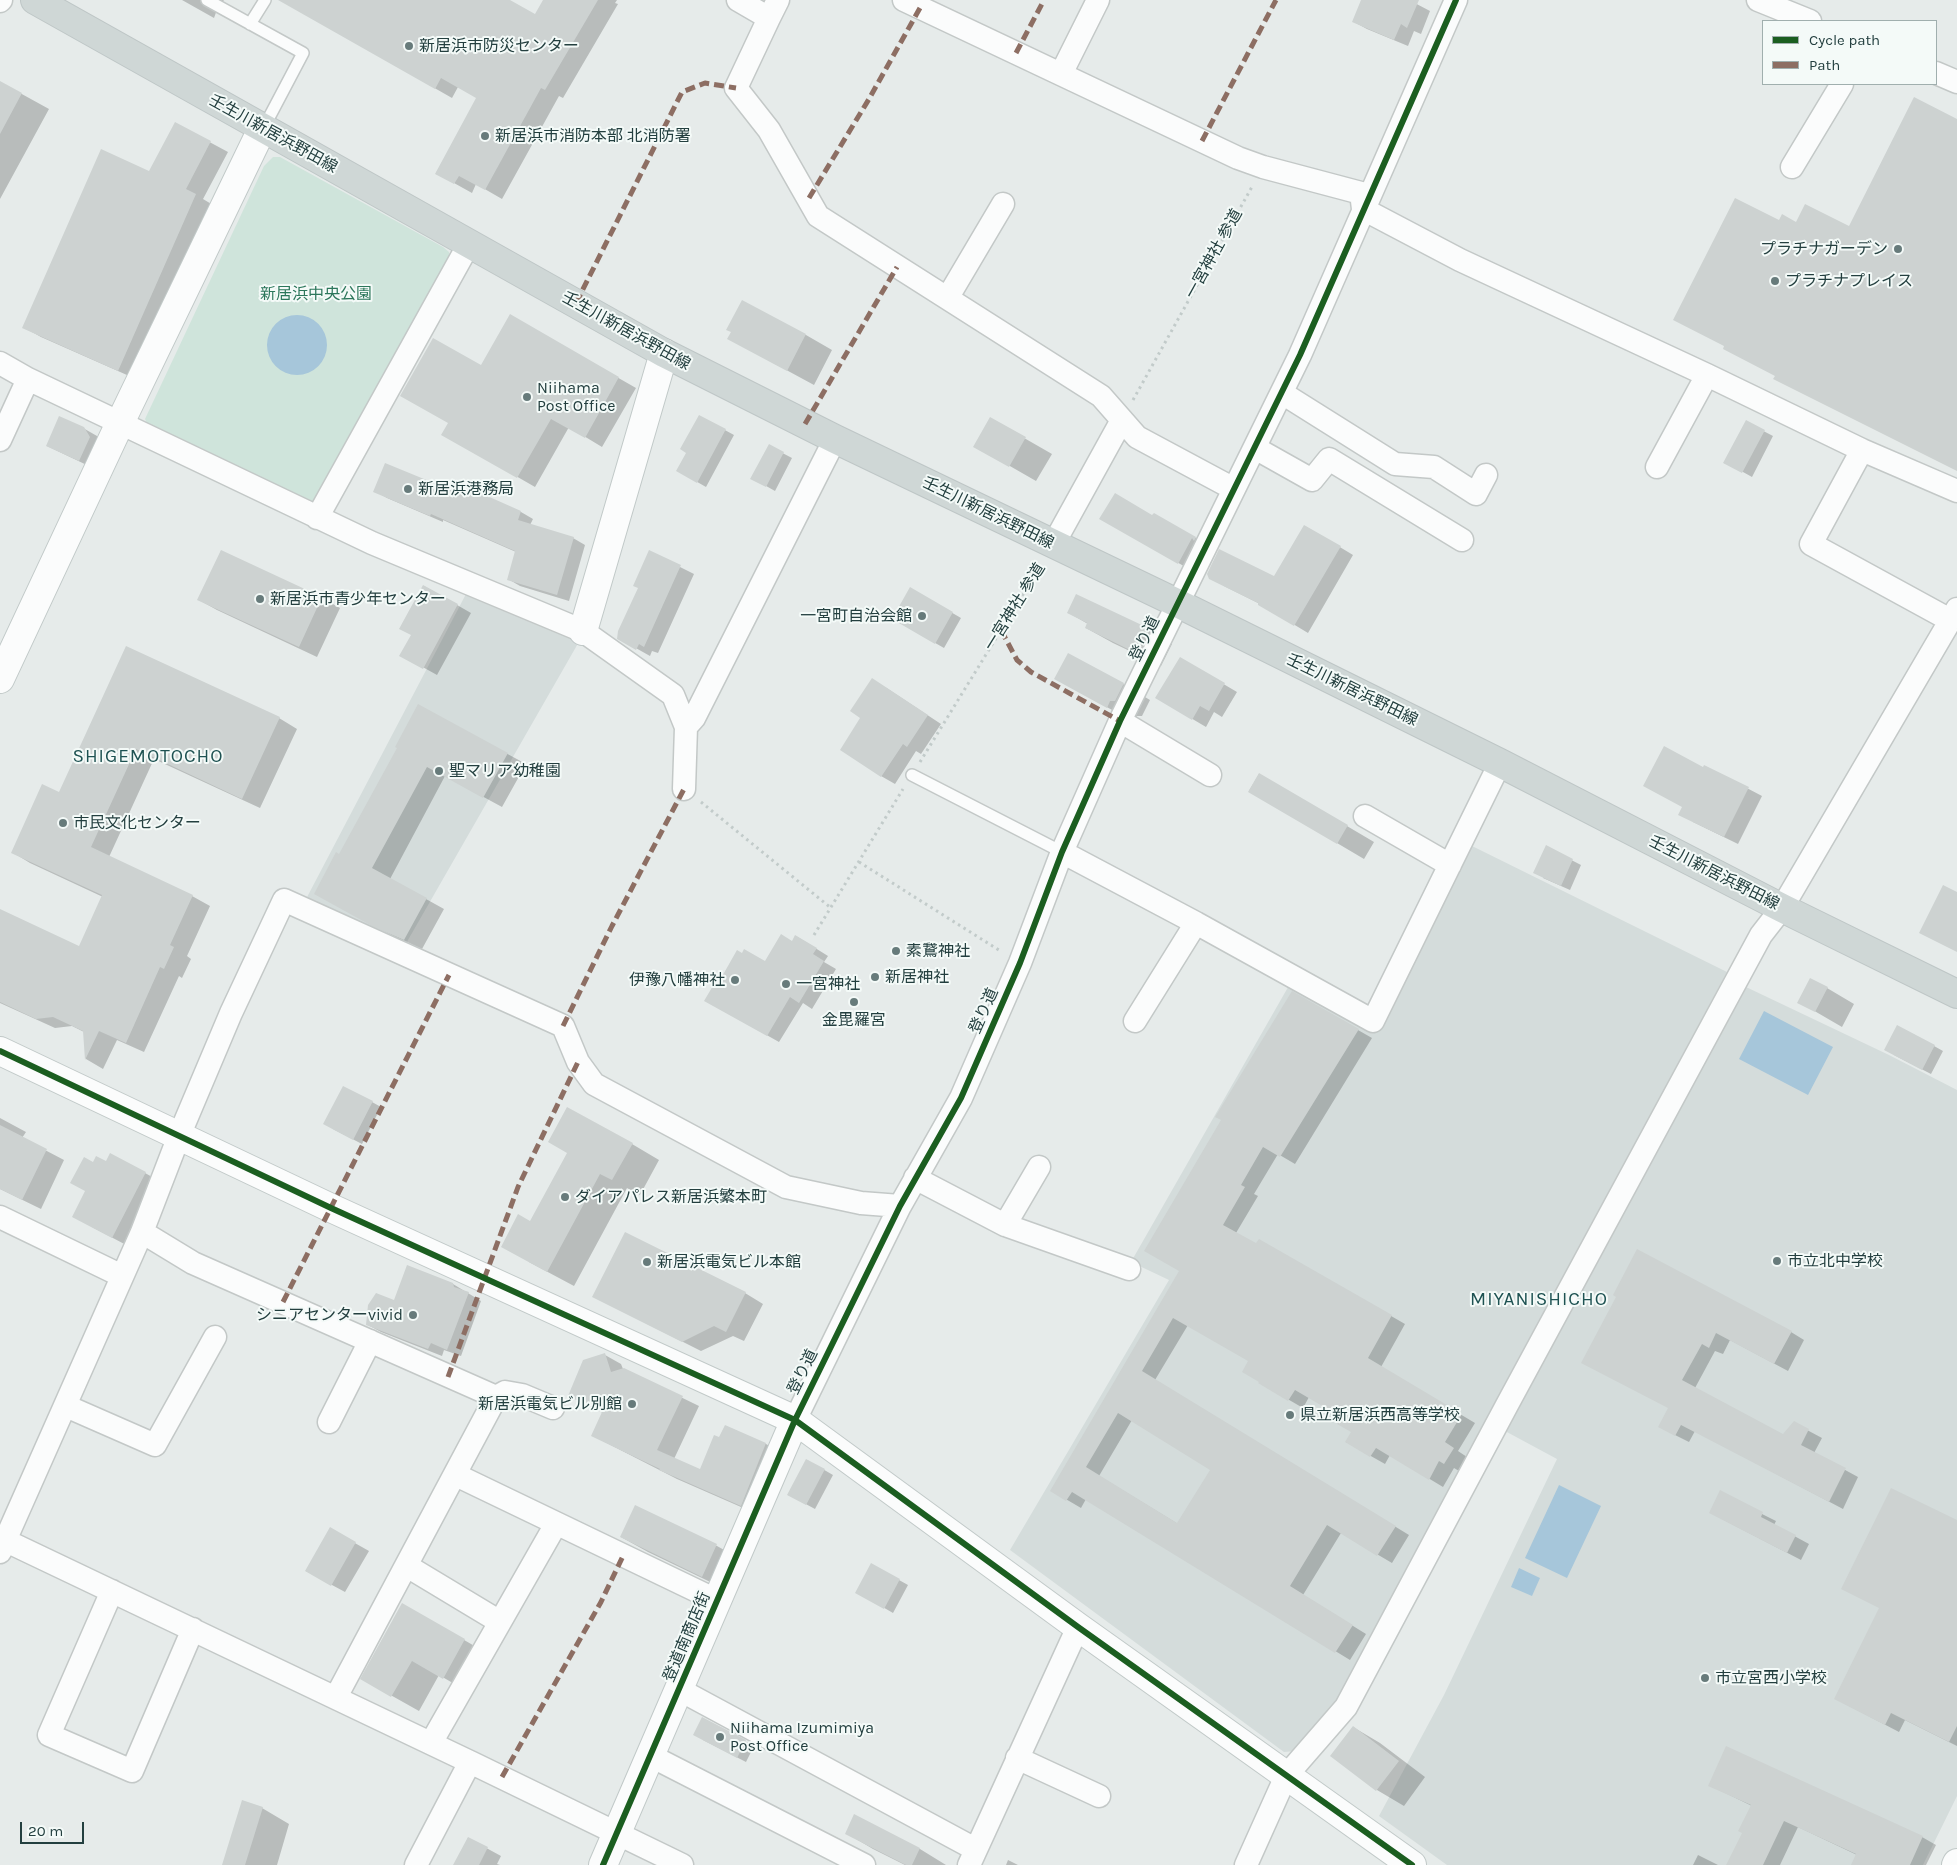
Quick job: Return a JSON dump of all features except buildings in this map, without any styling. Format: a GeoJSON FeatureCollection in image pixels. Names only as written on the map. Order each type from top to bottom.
{"type":"FeatureCollection","features":[{"type":"Feature","properties":{"kind":"main road","name":"壬生川新居浜野田線"},"geometry":{"type":"LineString","coordinates":[[36,0],[262,129],[470,242],[664,353],[835,439],[1177,603],[1500,763],[1782,908],[1957,994]]}},
{"type":"Feature","properties":{"kind":"street"},"geometry":{"type":"LineString","coordinates":[[738,0],[773,9],[736,88],[769,130],[818,216],[1101,396],[1137,437],[1234,489]]}},
{"type":"Feature","properties":{"kind":"street"},"geometry":{"type":"LineString","coordinates":[[904,0],[1229,154],[1263,167],[1360,193],[1363,209],[1460,260],[1707,375],[1862,450],[1957,491]]}},
{"type":"Feature","properties":{"kind":"street"},"geometry":{"type":"LineString","coordinates":[[1061,74],[1098,0]]}},
{"type":"Feature","properties":{"kind":"street","name":"登り道"},"geometry":{"type":"LineString","coordinates":[[795,1420],[900,1206],[961,1098],[1020,963],[1062,852],[1120,721],[1300,355],[1456,0]]}},
{"type":"Feature","properties":{"kind":"street"},"geometry":{"type":"LineString","coordinates":[[1758,0],[1808,20]]}},
{"type":"Feature","properties":{"kind":"street"},"geometry":{"type":"LineString","coordinates":[[1937,73],[1957,82]]}},
{"type":"Feature","properties":{"kind":"street"},"geometry":{"type":"LineString","coordinates":[[1792,167],[1841,85]]}},
{"type":"Feature","properties":{"kind":"street"},"geometry":{"type":"LineString","coordinates":[[0,679],[120,423],[262,129]]}},
{"type":"Feature","properties":{"kind":"street"},"geometry":{"type":"LineString","coordinates":[[948,297],[1004,204]]}},
{"type":"Feature","properties":{"kind":"street"},"geometry":{"type":"LineString","coordinates":[[317,518],[470,242]]}},
{"type":"Feature","properties":{"kind":"street"},"geometry":{"type":"LineString","coordinates":[[583,631],[664,353]]}},
{"type":"Feature","properties":{"kind":"street"},"geometry":{"type":"LineString","coordinates":[[0,363],[28,379],[317,518],[372,543],[583,631],[673,695],[686,727],[684,788]]}},
{"type":"Feature","properties":{"kind":"street"},"geometry":{"type":"LineString","coordinates":[[1657,467],[1707,375]]}},
{"type":"Feature","properties":{"kind":"street"},"geometry":{"type":"LineString","coordinates":[[0,440],[28,379]]}},
{"type":"Feature","properties":{"kind":"street"},"geometry":{"type":"LineString","coordinates":[[1282,393],[1395,464],[1434,467],[1476,494],[1486,475]]}},
{"type":"Feature","properties":{"kind":"street","name":"一宮神社 参道"},"geometry":{"type":"LineString","coordinates":[[1053,545],[1122,420]]}},
{"type":"Feature","properties":{"kind":"street"},"geometry":{"type":"LineString","coordinates":[[686,727],[694,718],[835,439]]}},
{"type":"Feature","properties":{"kind":"street"},"geometry":{"type":"LineString","coordinates":[[1255,448],[1312,480],[1329,460],[1462,540]]}},
{"type":"Feature","properties":{"kind":"street"},"geometry":{"type":"LineString","coordinates":[[1246,1865],[1286,1776],[1346,1706],[1761,935],[1782,908],[1954,615],[1811,544],[1862,450]]}},
{"type":"Feature","properties":{"kind":"street"},"geometry":{"type":"LineString","coordinates":[[1120,721],[1210,775]]}},
{"type":"Feature","properties":{"kind":"street"},"geometry":{"type":"LineString","coordinates":[[1062,852],[1373,1021],[1500,763]]}},
{"type":"Feature","properties":{"kind":"street"},"geometry":{"type":"LineString","coordinates":[[1366,816],[1450,865]]}},
{"type":"Feature","properties":{"kind":"street"},"geometry":{"type":"LineString","coordinates":[[682,1865],[193,1629],[2,1543],[66,1406],[142,1232],[179,1136],[231,1013],[284,900],[563,1026],[578,1062],[594,1084],[786,1187],[861,1203],[900,1206]]}},
{"type":"Feature","properties":{"kind":"street"},"geometry":{"type":"LineString","coordinates":[[1135,1021],[1196,924]]}},
{"type":"Feature","properties":{"kind":"street"},"geometry":{"type":"LineString","coordinates":[[0,1051],[331,1208],[795,1420],[1078,1627],[1412,1865]]}},
{"type":"Feature","properties":{"kind":"street"},"geometry":{"type":"LineString","coordinates":[[1005,1225],[1039,1166]]}},
{"type":"Feature","properties":{"kind":"street"},"geometry":{"type":"LineString","coordinates":[[915,1178],[1005,1225],[1130,1269]]}},
{"type":"Feature","properties":{"kind":"street"},"geometry":{"type":"LineString","coordinates":[[0,1217],[122,1276]]}},
{"type":"Feature","properties":{"kind":"street"},"geometry":{"type":"LineString","coordinates":[[142,1232],[193,1263],[496,1397]]}},
{"type":"Feature","properties":{"kind":"street"},"geometry":{"type":"LineString","coordinates":[[66,1406],[155,1445],[215,1337]]}},
{"type":"Feature","properties":{"kind":"street"},"geometry":{"type":"LineString","coordinates":[[328,1422],[370,1342]]}},
{"type":"Feature","properties":{"kind":"street"},"geometry":{"type":"LineString","coordinates":[[336,1697],[496,1397],[505,1392],[522,1395],[553,1408]]}},
{"type":"Feature","properties":{"kind":"street","name":"登道南商店街"},"geometry":{"type":"LineString","coordinates":[[603,1865],[795,1420]]}},
{"type":"Feature","properties":{"kind":"street"},"geometry":{"type":"LineString","coordinates":[[456,1475],[718,1601]]}},
{"type":"Feature","properties":{"kind":"street"},"geometry":{"type":"LineString","coordinates":[[432,1743],[556,1524]]}},
{"type":"Feature","properties":{"kind":"street"},"geometry":{"type":"LineString","coordinates":[[407,1566],[500,1622]]}},
{"type":"Feature","properties":{"kind":"street"},"geometry":{"type":"LineString","coordinates":[[112,1591],[49,1735],[132,1771],[193,1629]]}},
{"type":"Feature","properties":{"kind":"street"},"geometry":{"type":"LineString","coordinates":[[680,1690],[972,1857],[1078,1627]]}},
{"type":"Feature","properties":{"kind":"street"},"geometry":{"type":"LineString","coordinates":[[651,1756],[864,1865]]}},
{"type":"Feature","properties":{"kind":"street"},"geometry":{"type":"LineString","coordinates":[[1017,1758],[1099,1796]]}},
{"type":"Feature","properties":{"kind":"street"},"geometry":{"type":"LineString","coordinates":[[416,1865],[470,1762]]}},
{"type":"Feature","properties":{"kind":"lane"},"geometry":{"type":"LineString","coordinates":[[207,0],[303,53],[262,129]]}},
{"type":"Feature","properties":{"kind":"lane"},"geometry":{"type":"LineString","coordinates":[[250,24],[265,0]]}},
{"type":"Feature","properties":{"kind":"lane"},"geometry":{"type":"LineString","coordinates":[[912,775],[1062,852]]}},
{"type":"Feature","properties":{"kind":"path"},"geometry":{"type":"LineString","coordinates":[[684,788],[830,908]]}},
{"type":"Feature","properties":{"kind":"path"},"geometry":{"type":"LineString","coordinates":[[858,862],[1020,963]]}},
{"type":"Feature","properties":{"kind":"shaded area","name":"聖マリア幼稚園"},"geometry":{"type":"Polygon","coordinates":[[[466,594],[580,640],[404,947],[305,901],[466,594]]]}},
{"type":"Feature","properties":{"kind":"shaded area","name":"県立新居浜西高等学校"},"geometry":{"type":"Polygon","coordinates":[[[1470,845],[1727,972],[1337,1701],[1296,1751],[1284,1752],[1010,1550],[1169,1280],[1131,1262],[1291,982],[1369,1030],[1470,845]]]}},
{"type":"Feature","properties":{"kind":"shaded area"},"geometry":{"type":"Polygon","coordinates":[[[1746,987],[1889,1055],[1957,1090],[1957,1796],[1923,1865],[1447,1865],[1379,1816],[1444,1695],[1557,1459],[1505,1431],[1746,987]]]}},
{"type":"Feature","properties":{"kind":"green space","name":"新居浜中央公園"},"geometry":{"type":"Polygon","coordinates":[[[273,157],[280,157],[443,247],[449,252],[450,259],[314,505],[150,430],[145,419],[264,166],[273,157]]]}},
{"type":"Feature","properties":{"kind":"water"},"geometry":{"type":"Polygon","coordinates":[[[291,315],[303,315],[314,320],[322,328],[327,339],[325,357],[314,370],[303,375],[291,375],[280,370],[272,362],[267,351],[267,339],[272,328],[280,320],[291,315]]]}},
{"type":"Feature","properties":{"kind":"water"},"geometry":{"type":"Polygon","coordinates":[[[1764,1011],[1833,1047],[1808,1095],[1739,1059],[1764,1011]]]}},
{"type":"Feature","properties":{"kind":"water"},"geometry":{"type":"Polygon","coordinates":[[[1559,1485],[1601,1506],[1567,1578],[1525,1558],[1559,1485]]]}},
{"type":"Feature","properties":{"kind":"water"},"geometry":{"type":"Polygon","coordinates":[[[1519,1568],[1540,1578],[1532,1596],[1511,1587],[1519,1568]]]}},
{"type":"Feature","properties":{"kind":"marked path"},"geometry":{"type":"LineString","coordinates":[[1016,53],[1044,0]]}},
{"type":"Feature","properties":{"kind":"marked path"},"geometry":{"type":"LineString","coordinates":[[1202,141],[1276,0]]}},
{"type":"Feature","properties":{"kind":"marked path"},"geometry":{"type":"LineString","coordinates":[[809,198],[869,99],[920,8]]}},
{"type":"Feature","properties":{"kind":"marked path"},"geometry":{"type":"LineString","coordinates":[[576,303],[682,92],[705,83],[736,88]]}},
{"type":"Feature","properties":{"kind":"marked path"},"geometry":{"type":"LineString","coordinates":[[805,424],[897,267]]}},
{"type":"Feature","properties":{"kind":"marked path"},"geometry":{"type":"LineString","coordinates":[[1001,630],[1017,660],[1031,672],[1120,721]]}},
{"type":"Feature","properties":{"kind":"marked path"},"geometry":{"type":"LineString","coordinates":[[563,1026],[612,926],[684,789]]}},
{"type":"Feature","properties":{"kind":"marked path"},"geometry":{"type":"LineString","coordinates":[[283,1302],[449,975]]}},
{"type":"Feature","properties":{"kind":"marked path"},"geometry":{"type":"LineString","coordinates":[[448,1377],[518,1187],[578,1062]]}},
{"type":"Feature","properties":{"kind":"marked path"},"geometry":{"type":"LineString","coordinates":[[502,1777],[601,1602],[623,1556]]}},
{"type":"Feature","properties":{"kind":"cycle path"},"geometry":{"type":"LineString","coordinates":[[603,1865],[795,1420],[900,1206],[961,1098],[1020,963],[1062,852],[1120,721],[1300,355],[1456,0]]}},
{"type":"Feature","properties":{"kind":"cycle path"},"geometry":{"type":"LineString","coordinates":[[0,1051],[331,1208],[795,1420],[1078,1627],[1412,1865]]}},
{"type":"Feature","properties":{"kind":"place","name":"新居浜市防災センター"},"geometry":{"type":"Point","coordinates":[409,46]}},
{"type":"Feature","properties":{"kind":"place","name":"新居浜市消防本部 北消防署"},"geometry":{"type":"Point","coordinates":[485,136]}},
{"type":"Feature","properties":{"kind":"place","name":"プラチナガーデン"},"geometry":{"type":"Point","coordinates":[1898,249]}},
{"type":"Feature","properties":{"kind":"place","name":"プラチナプレイス"},"geometry":{"type":"Point","coordinates":[1775,281]}},
{"type":"Feature","properties":{"kind":"place","name":"Niihama Post Office"},"geometry":{"type":"Point","coordinates":[527,397]}},
{"type":"Feature","properties":{"kind":"place","name":"新居浜港務局"},"geometry":{"type":"Point","coordinates":[408,489]}},
{"type":"Feature","properties":{"kind":"place","name":"新居浜市青少年センター"},"geometry":{"type":"Point","coordinates":[260,599]}},
{"type":"Feature","properties":{"kind":"place","name":"一宮町自治会館"},"geometry":{"type":"Point","coordinates":[922,616]}},
{"type":"Feature","properties":{"kind":"place","name":"聖マリア幼稚園"},"geometry":{"type":"Point","coordinates":[439,771]}},
{"type":"Feature","properties":{"kind":"place","name":"市民文化センター"},"geometry":{"type":"Point","coordinates":[63,823]}},
{"type":"Feature","properties":{"kind":"place","name":"素鵞神社"},"geometry":{"type":"Point","coordinates":[896,951]}},
{"type":"Feature","properties":{"kind":"place","name":"新居神社"},"geometry":{"type":"Point","coordinates":[875,977]}},
{"type":"Feature","properties":{"kind":"place","name":"伊豫八幡神社"},"geometry":{"type":"Point","coordinates":[735,980]}},
{"type":"Feature","properties":{"kind":"place","name":"一宮神社"},"geometry":{"type":"Point","coordinates":[786,984]}},
{"type":"Feature","properties":{"kind":"place","name":"金毘羅宮"},"geometry":{"type":"Point","coordinates":[854,1002]}},
{"type":"Feature","properties":{"kind":"place","name":"ダイアパレス新居浜繁本町"},"geometry":{"type":"Point","coordinates":[565,1197]}},
{"type":"Feature","properties":{"kind":"place","name":"市立北中学校"},"geometry":{"type":"Point","coordinates":[1777,1261]}},
{"type":"Feature","properties":{"kind":"place","name":"新居浜電気ビル本館"},"geometry":{"type":"Point","coordinates":[647,1262]}},
{"type":"Feature","properties":{"kind":"place","name":"シニアセンターvivid"},"geometry":{"type":"Point","coordinates":[413,1315]}},
{"type":"Feature","properties":{"kind":"place","name":"新居浜電気ビル別館"},"geometry":{"type":"Point","coordinates":[632,1404]}},
{"type":"Feature","properties":{"kind":"place","name":"県立新居浜西高等学校"},"geometry":{"type":"Point","coordinates":[1290,1415]}},
{"type":"Feature","properties":{"kind":"place","name":"市立宮西小学校"},"geometry":{"type":"Point","coordinates":[1705,1678]}},
{"type":"Feature","properties":{"kind":"place","name":"Niihama Izumimiya Post Office"},"geometry":{"type":"Point","coordinates":[720,1737]}},
{"type":"Feature","properties":{"kind":"district","name":"SHIGEMOTOCHO"},"geometry":{"type":"Point","coordinates":[148,757]}},
{"type":"Feature","properties":{"kind":"district","name":"MIYANISHICHO"},"geometry":{"type":"Point","coordinates":[1539,1300]}}]}
